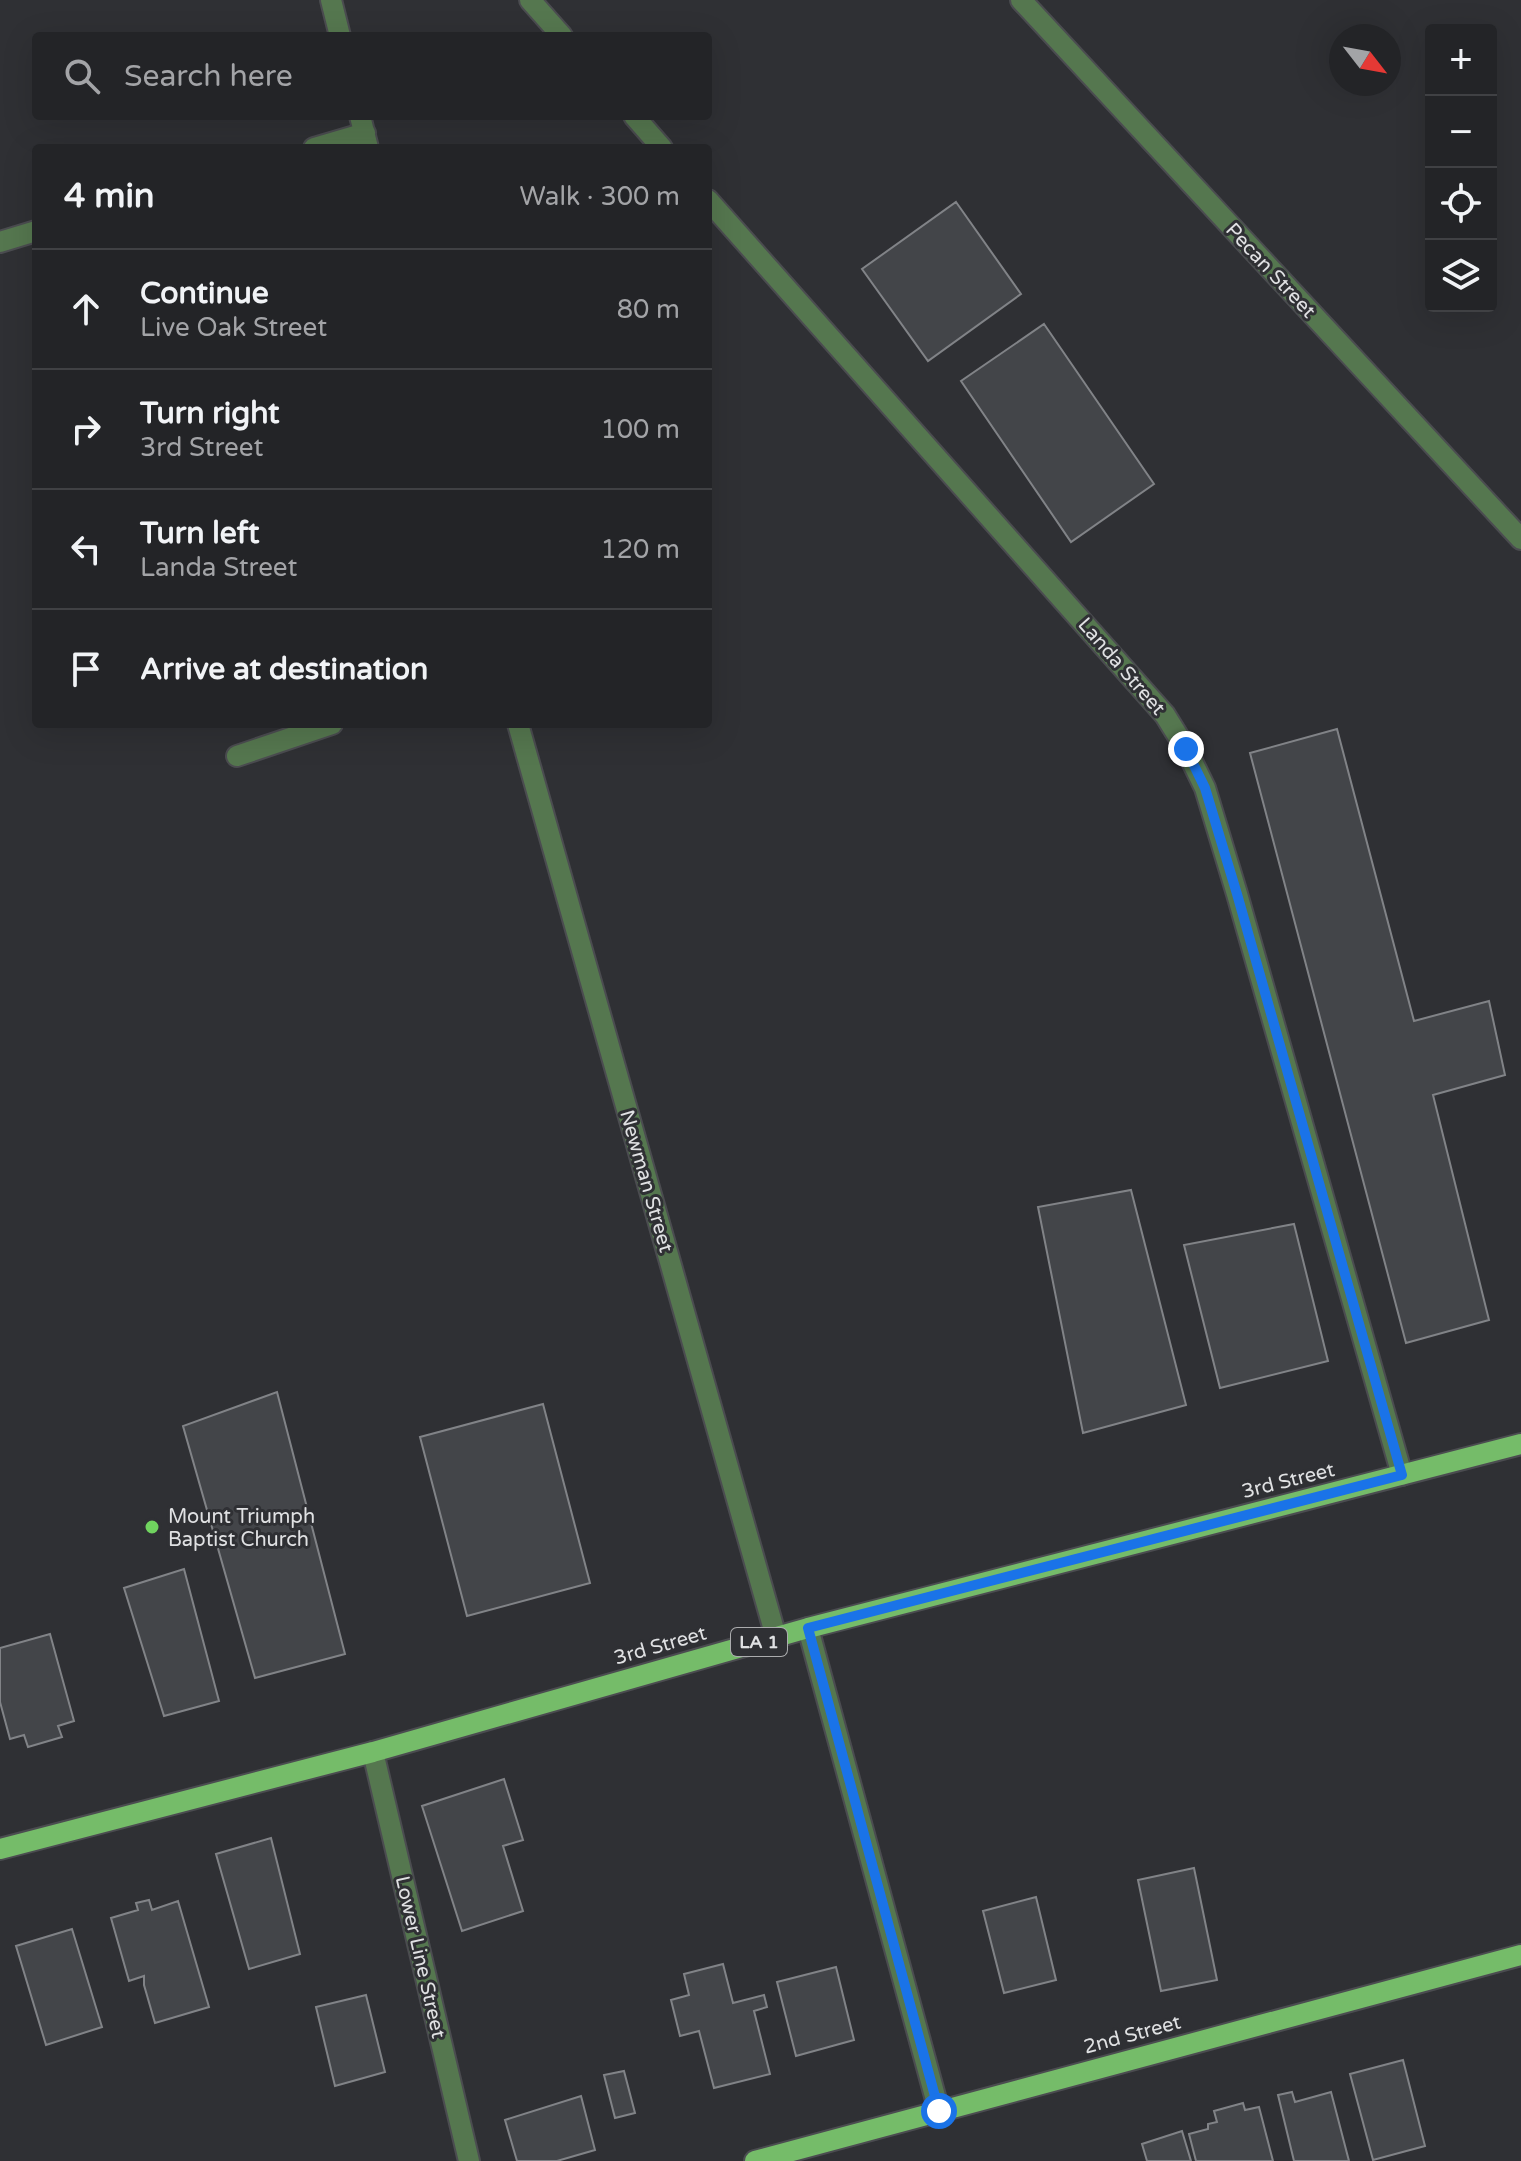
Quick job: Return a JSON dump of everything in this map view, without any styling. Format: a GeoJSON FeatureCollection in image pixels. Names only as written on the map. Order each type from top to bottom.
{"type":"FeatureCollection","features":[{"type":"Feature","properties":{"kind":"main road","name":"3rd Street"},"geometry":{"type":"LineString","coordinates":[[0,1849],[373,1752],[808,1628],[1521,1444]]}},
{"type":"Feature","properties":{"kind":"main road","name":"2nd Street"},"geometry":{"type":"LineString","coordinates":[[755,2161],[1521,1955]]}},
{"type":"Feature","properties":{"kind":"street"},"geometry":{"type":"LineString","coordinates":[[331,0],[339,32]]}},
{"type":"Feature","properties":{"kind":"street"},"geometry":{"type":"LineString","coordinates":[[530,0],[558,32]]}},
{"type":"Feature","properties":{"kind":"street","name":"Pecan Street"},"geometry":{"type":"LineString","coordinates":[[1021,0],[1521,539]]}},
{"type":"Feature","properties":{"kind":"street"},"geometry":{"type":"LineString","coordinates":[[638,120],[658,144]]}},
{"type":"Feature","properties":{"kind":"street"},"geometry":{"type":"LineString","coordinates":[[326,144],[364,132]]}},
{"type":"Feature","properties":{"kind":"street","name":"Landa Street"},"geometry":{"type":"LineString","coordinates":[[712,205],[1165,715],[1186,749],[1205,788],[1237,894],[1402,1475]]}},
{"type":"Feature","properties":{"kind":"street"},"geometry":{"type":"LineString","coordinates":[[0,242],[32,232]]}},
{"type":"Feature","properties":{"kind":"street"},"geometry":{"type":"LineString","coordinates":[[237,756],[320,728]]}},
{"type":"Feature","properties":{"kind":"street","name":"Newman Street"},"geometry":{"type":"LineString","coordinates":[[519,728],[776,1637]]}},
{"type":"Feature","properties":{"kind":"street"},"geometry":{"type":"LineString","coordinates":[[808,1628],[939,2111]]}},
{"type":"Feature","properties":{"kind":"street","name":"Lower Line Street"},"geometry":{"type":"LineString","coordinates":[[373,1752],[469,2161]]}},
{"type":"Feature","properties":{"kind":"building"},"geometry":{"type":"Polygon","coordinates":[[[956,202],[1021,294],[928,361],[862,269],[956,202]]]}},
{"type":"Feature","properties":{"kind":"building"},"geometry":{"type":"Polygon","coordinates":[[[1044,324],[1154,484],[1071,542],[961,381],[1044,324]]]}},
{"type":"Feature","properties":{"kind":"building"},"geometry":{"type":"Polygon","coordinates":[[[1337,729],[1414,1021],[1489,1001],[1505,1075],[1433,1095],[1489,1320],[1406,1343],[1250,753],[1337,729]]]}},
{"type":"Feature","properties":{"kind":"building"},"geometry":{"type":"Polygon","coordinates":[[[1131,1190],[1186,1405],[1083,1433],[1038,1207],[1131,1190]]]}},
{"type":"Feature","properties":{"kind":"building"},"geometry":{"type":"Polygon","coordinates":[[[1294,1224],[1328,1361],[1220,1388],[1184,1245],[1294,1224]]]}},
{"type":"Feature","properties":{"kind":"building"},"geometry":{"type":"Polygon","coordinates":[[[277,1392],[345,1654],[255,1678],[183,1426],[277,1392]]]}},
{"type":"Feature","properties":{"kind":"building"},"geometry":{"type":"Polygon","coordinates":[[[543,1404],[590,1583],[467,1616],[420,1437],[543,1404]]]}},
{"type":"Feature","properties":{"kind":"building"},"geometry":{"type":"Polygon","coordinates":[[[184,1569],[219,1701],[164,1716],[124,1588],[184,1569]]]}},
{"type":"Feature","properties":{"kind":"building"},"geometry":{"type":"Polygon","coordinates":[[[50,1634],[74,1721],[58,1726],[62,1737],[28,1747],[24,1735],[10,1739],[0,1702],[0,1648],[50,1634]]]}},
{"type":"Feature","properties":{"kind":"building"},"geometry":{"type":"Polygon","coordinates":[[[504,1779],[523,1840],[503,1846],[523,1911],[462,1931],[422,1806],[504,1779]]]}},
{"type":"Feature","properties":{"kind":"building"},"geometry":{"type":"Polygon","coordinates":[[[271,1838],[300,1954],[249,1969],[216,1854],[271,1838]]]}},
{"type":"Feature","properties":{"kind":"building"},"geometry":{"type":"Polygon","coordinates":[[[1194,1868],[1217,1980],[1161,1991],[1138,1880],[1194,1868]]]}},
{"type":"Feature","properties":{"kind":"building"},"geometry":{"type":"Polygon","coordinates":[[[1036,1897],[1056,1980],[1004,1993],[983,1911],[1036,1897]]]}},
{"type":"Feature","properties":{"kind":"building"},"geometry":{"type":"Polygon","coordinates":[[[149,1900],[152,1910],[178,1901],[209,2007],[155,2023],[144,1976],[129,1981],[111,1918],[138,1910],[136,1903],[149,1900]]]}},
{"type":"Feature","properties":{"kind":"building"},"geometry":{"type":"Polygon","coordinates":[[[72,1929],[102,2027],[46,2045],[16,1946],[72,1929]]]}},
{"type":"Feature","properties":{"kind":"building"},"geometry":{"type":"Polygon","coordinates":[[[723,1964],[733,2003],[764,1995],[767,2007],[754,2011],[770,2074],[714,2088],[699,2031],[680,2036],[671,2000],[689,1995],[684,1974],[723,1964]]]}},
{"type":"Feature","properties":{"kind":"building"},"geometry":{"type":"Polygon","coordinates":[[[836,1967],[854,2040],[796,2056],[777,1982],[836,1967]]]}},
{"type":"Feature","properties":{"kind":"building"},"geometry":{"type":"Polygon","coordinates":[[[366,1995],[385,2072],[335,2086],[316,2007],[366,1995]]]}},
{"type":"Feature","properties":{"kind":"building"},"geometry":{"type":"Polygon","coordinates":[[[1403,2060],[1425,2146],[1373,2160],[1350,2074],[1403,2060]]]}},
{"type":"Feature","properties":{"kind":"building"},"geometry":{"type":"Polygon","coordinates":[[[624,2071],[635,2113],[615,2118],[604,2075],[624,2071]]]}},
{"type":"Feature","properties":{"kind":"building"},"geometry":{"type":"Polygon","coordinates":[[[1292,2092],[1295,2102],[1331,2092],[1349,2161],[1294,2161],[1278,2095],[1292,2092]]]}},
{"type":"Feature","properties":{"kind":"building"},"geometry":{"type":"Polygon","coordinates":[[[581,2096],[595,2150],[557,2161],[517,2161],[505,2120],[581,2096]]]}},
{"type":"Feature","properties":{"kind":"building"},"geometry":{"type":"Polygon","coordinates":[[[1243,2103],[1245,2110],[1259,2107],[1273,2161],[1196,2161],[1189,2134],[1208,2129],[1208,2124],[1217,2122],[1214,2111],[1243,2103]]]}},
{"type":"Feature","properties":{"kind":"building"},"geometry":{"type":"Polygon","coordinates":[[[1182,2131],[1191,2161],[1147,2161],[1142,2144],[1182,2131]]]}},
{"type":"Feature","properties":{"kind":"place","name":"Mount Triumph Baptist Church"},"geometry":{"type":"Point","coordinates":[152,1527]}},
{"type":"Feature","properties":{"kind":"route"},"geometry":{"type":"LineString","coordinates":[[939,2111],[808,1628],[1402,1475],[1237,894],[1205,788],[1186,749]]}}]}
